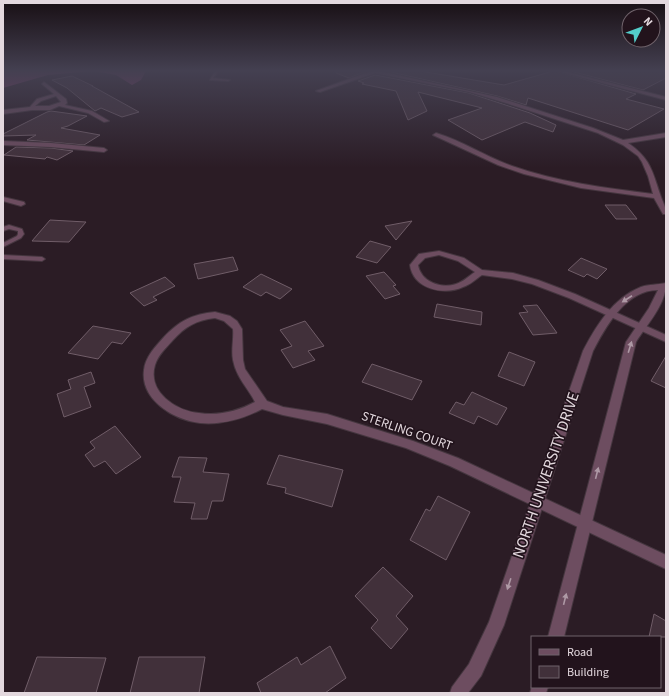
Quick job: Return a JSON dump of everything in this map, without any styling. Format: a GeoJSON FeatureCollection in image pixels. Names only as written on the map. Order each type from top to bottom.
{"type":"FeatureCollection","features":[{"type":"Feature","properties":{"kind":"street"},"geometry":{"type":"LineString","coordinates":[[32,108],[35,103]]}},
{"type":"Feature","properties":{"kind":"street"},"geometry":{"type":"LineString","coordinates":[[3,112],[44,108],[63,103]]}},
{"type":"Feature","properties":{"kind":"street"},"geometry":{"type":"LineString","coordinates":[[514,103],[593,130],[622,142],[641,156],[651,169],[655,196],[666,212]]}},
{"type":"Feature","properties":{"kind":"street"},"geometry":{"type":"LineString","coordinates":[[60,105],[90,112],[106,121]]}},
{"type":"Feature","properties":{"kind":"street"},"geometry":{"type":"LineString","coordinates":[[436,135],[456,142],[487,158],[535,175],[585,186],[655,196]]}},
{"type":"Feature","properties":{"kind":"street"},"geometry":{"type":"LineString","coordinates":[[622,142],[666,135]]}},
{"type":"Feature","properties":{"kind":"street"},"geometry":{"type":"LineString","coordinates":[[3,143],[51,145],[104,150]]}},
{"type":"Feature","properties":{"kind":"street"},"geometry":{"type":"LineString","coordinates":[[3,199],[21,204]]}},
{"type":"Feature","properties":{"kind":"street"},"geometry":{"type":"LineString","coordinates":[[480,272],[463,285],[440,288],[421,280],[415,275],[414,265],[422,256],[430,254],[444,254],[460,258],[480,272],[513,276],[535,282],[612,314],[666,339]]}},
{"type":"Feature","properties":{"kind":"street","name":"NORTH UNIVERSITY DRIVE"},"geometry":{"type":"LineString","coordinates":[[458,693],[475,670],[496,625],[588,351],[597,333],[623,302],[645,288],[665,287],[631,342],[556,636]]}},
{"type":"Feature","properties":{"kind":"street"},"geometry":{"type":"LineString","coordinates":[[215,314],[232,320],[237,327],[239,333],[237,352],[239,368],[260,400],[261,404],[240,414],[225,418],[199,418],[185,415],[165,405],[154,392],[149,379],[148,371],[164,343],[184,323],[201,316],[215,314]]}},
{"type":"Feature","properties":{"kind":"street","name":"STERLING COURT"},"geometry":{"type":"LineString","coordinates":[[261,404],[283,411],[327,419],[409,444],[454,462],[666,562]]}},
{"type":"Feature","properties":{"kind":"lane"},"geometry":{"type":"LineString","coordinates":[[3,229],[15,228],[20,230],[21,234],[19,237],[3,245]]}},
{"type":"Feature","properties":{"kind":"lane"},"geometry":{"type":"LineString","coordinates":[[3,256],[42,259]]}},
{"type":"Feature","properties":{"kind":"building"},"geometry":{"type":"Polygon","coordinates":[[[86,103],[124,103],[139,112],[122,117],[101,108],[95,111],[86,103]]]}},
{"type":"Feature","properties":{"kind":"building"},"geometry":{"type":"Polygon","coordinates":[[[401,103],[423,103],[427,111],[408,120],[401,103]]]}},
{"type":"Feature","properties":{"kind":"building"},"geometry":{"type":"Polygon","coordinates":[[[464,103],[501,103],[530,113],[556,125],[553,132],[525,122],[482,140],[448,120],[482,108],[464,103]]]}},
{"type":"Feature","properties":{"kind":"building"},"geometry":{"type":"Polygon","coordinates":[[[545,103],[643,103],[664,109],[628,130],[545,103]]]}},
{"type":"Feature","properties":{"kind":"building"},"geometry":{"type":"Polygon","coordinates":[[[51,111],[87,116],[61,128],[100,135],[84,145],[27,140],[36,135],[3,136],[3,134],[51,111]]]}},
{"type":"Feature","properties":{"kind":"building"},"geometry":{"type":"Polygon","coordinates":[[[16,147],[51,148],[73,151],[57,160],[47,157],[45,159],[4,155],[16,147]]]}},
{"type":"Feature","properties":{"kind":"building"},"geometry":{"type":"Polygon","coordinates":[[[605,205],[626,205],[637,219],[616,219],[605,205]]]}},
{"type":"Feature","properties":{"kind":"building"},"geometry":{"type":"Polygon","coordinates":[[[50,220],[86,222],[69,242],[32,241],[50,220]]]}},
{"type":"Feature","properties":{"kind":"building"},"geometry":{"type":"Polygon","coordinates":[[[412,221],[396,240],[385,226],[412,221]]]}},
{"type":"Feature","properties":{"kind":"building"},"geometry":{"type":"Polygon","coordinates":[[[370,241],[391,247],[377,263],[356,257],[370,241]]]}},
{"type":"Feature","properties":{"kind":"building"},"geometry":{"type":"Polygon","coordinates":[[[233,257],[238,270],[198,279],[194,264],[233,257]]]}},
{"type":"Feature","properties":{"kind":"building"},"geometry":{"type":"Polygon","coordinates":[[[581,258],[607,269],[597,279],[587,274],[584,277],[568,270],[581,258]]]}},
{"type":"Feature","properties":{"kind":"building"},"geometry":{"type":"Polygon","coordinates":[[[384,272],[396,285],[393,286],[400,294],[385,299],[366,276],[384,272]]]}},
{"type":"Feature","properties":{"kind":"building"},"geometry":{"type":"Polygon","coordinates":[[[261,274],[292,289],[280,299],[266,292],[261,296],[243,287],[261,274]]]}},
{"type":"Feature","properties":{"kind":"building"},"geometry":{"type":"Polygon","coordinates":[[[165,277],[175,286],[153,297],[157,300],[144,306],[130,293],[165,277]]]}},
{"type":"Feature","properties":{"kind":"building"},"geometry":{"type":"Polygon","coordinates":[[[437,304],[482,312],[481,325],[434,317],[437,304]]]}},
{"type":"Feature","properties":{"kind":"building"},"geometry":{"type":"Polygon","coordinates":[[[537,305],[557,333],[533,335],[519,313],[528,312],[523,306],[537,305]]]}},
{"type":"Feature","properties":{"kind":"building"},"geometry":{"type":"Polygon","coordinates":[[[305,321],[324,346],[308,351],[315,360],[293,368],[281,350],[292,346],[280,330],[305,321]]]}},
{"type":"Feature","properties":{"kind":"building"},"geometry":{"type":"Polygon","coordinates":[[[93,326],[131,333],[122,344],[112,342],[98,359],[68,353],[93,326]]]}},
{"type":"Feature","properties":{"kind":"building"},"geometry":{"type":"Polygon","coordinates":[[[509,352],[535,362],[524,386],[498,376],[509,352]]]}},
{"type":"Feature","properties":{"kind":"building"},"geometry":{"type":"Polygon","coordinates":[[[666,356],[666,388],[651,381],[666,356]]]}},
{"type":"Feature","properties":{"kind":"building"},"geometry":{"type":"Polygon","coordinates":[[[372,364],[422,381],[412,400],[362,382],[372,364]]]}},
{"type":"Feature","properties":{"kind":"building"},"geometry":{"type":"Polygon","coordinates":[[[91,372],[95,383],[84,387],[91,407],[64,417],[57,394],[71,389],[68,380],[91,372]]]}},
{"type":"Feature","properties":{"kind":"building"},"geometry":{"type":"Polygon","coordinates":[[[472,392],[507,408],[497,425],[478,416],[474,424],[449,413],[456,402],[464,405],[472,392]]]}},
{"type":"Feature","properties":{"kind":"building"},"geometry":{"type":"Polygon","coordinates":[[[115,426],[141,457],[116,474],[105,461],[94,467],[85,455],[95,448],[90,442],[115,426]]]}},
{"type":"Feature","properties":{"kind":"building"},"geometry":{"type":"Polygon","coordinates":[[[279,455],[343,470],[332,507],[285,493],[286,488],[267,484],[279,455]]]}},
{"type":"Feature","properties":{"kind":"building"},"geometry":{"type":"Polygon","coordinates":[[[179,457],[207,458],[203,472],[229,474],[223,501],[212,501],[207,519],[191,519],[195,503],[174,502],[181,477],[172,477],[179,457]]]}},
{"type":"Feature","properties":{"kind":"building"},"geometry":{"type":"Polygon","coordinates":[[[438,496],[470,512],[446,560],[410,540],[426,509],[430,511],[438,496]]]}},
{"type":"Feature","properties":{"kind":"building"},"geometry":{"type":"Polygon","coordinates":[[[383,567],[413,596],[396,616],[408,629],[391,649],[371,628],[378,620],[355,596],[383,567]]]}},
{"type":"Feature","properties":{"kind":"building"},"geometry":{"type":"Polygon","coordinates":[[[654,614],[666,621],[666,637],[649,636],[654,614]]]}},
{"type":"Feature","properties":{"kind":"building"},"geometry":{"type":"Polygon","coordinates":[[[330,646],[346,678],[325,693],[261,693],[257,683],[297,657],[301,665],[330,646]]]}},
{"type":"Feature","properties":{"kind":"building"},"geometry":{"type":"Polygon","coordinates":[[[37,657],[106,658],[96,693],[24,693],[37,657]]]}},
{"type":"Feature","properties":{"kind":"building"},"geometry":{"type":"Polygon","coordinates":[[[139,657],[205,657],[199,693],[130,693],[139,657]]]}}]}
